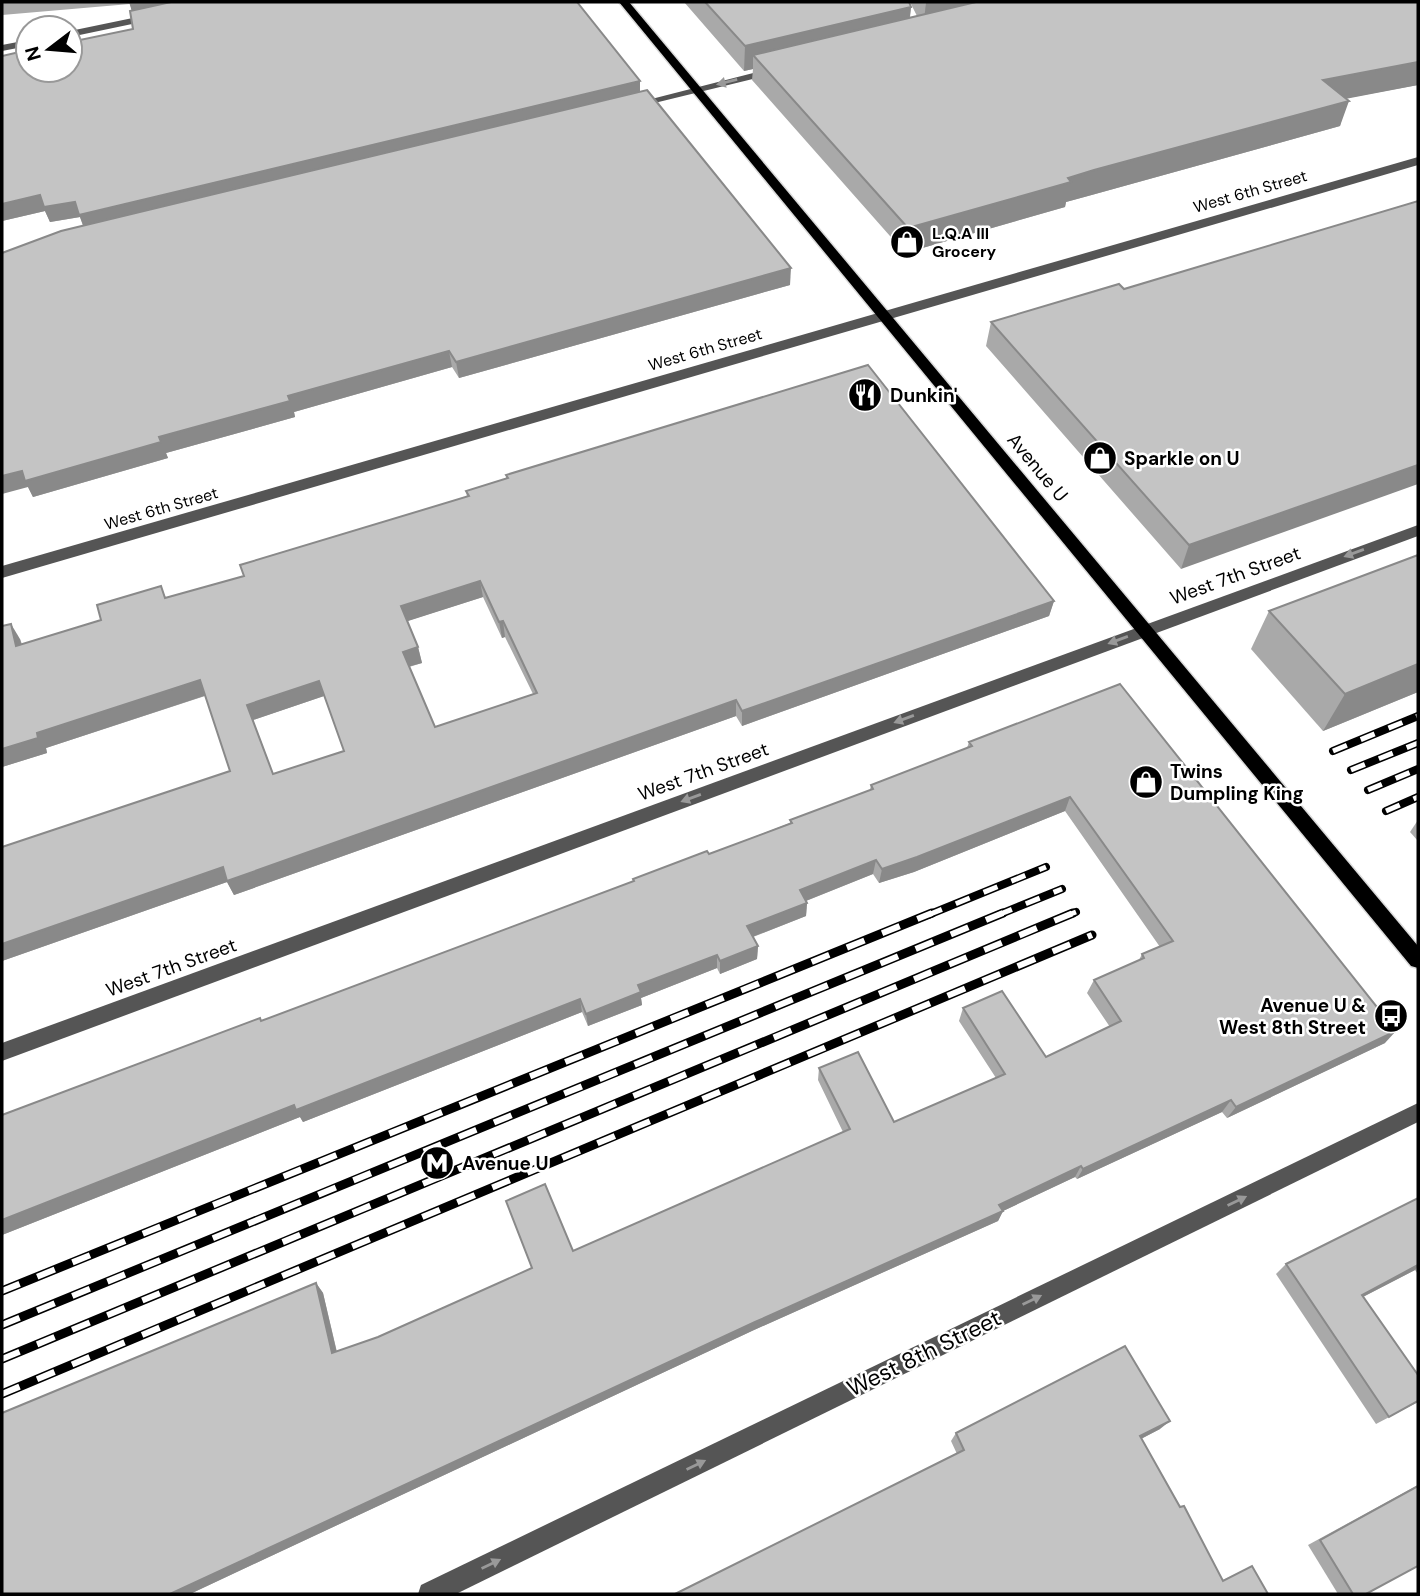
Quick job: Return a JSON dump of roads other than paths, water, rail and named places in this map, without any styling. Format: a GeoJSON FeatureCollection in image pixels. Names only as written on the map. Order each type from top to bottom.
{"type":"FeatureCollection","features":[{"type":"Feature","properties":{"kind":"main road","name":"Avenue U"},"geometry":{"type":"LineString","coordinates":[[624,2],[1418,960]]}},
{"type":"Feature","properties":{"kind":"street"},"geometry":{"type":"LineString","coordinates":[[84,31],[161,15]]}},
{"type":"Feature","properties":{"kind":"street"},"geometry":{"type":"LineString","coordinates":[[616,109],[789,67]]}},
{"type":"Feature","properties":{"kind":"street","name":"West 6th Street"},"geometry":{"type":"LineString","coordinates":[[2,572],[1418,161]]}},
{"type":"Feature","properties":{"kind":"street","name":"West 7th Street"},"geometry":{"type":"LineString","coordinates":[[2,1052],[1418,530]]}},
{"type":"Feature","properties":{"kind":"street","name":"West 8th Street"},"geometry":{"type":"LineString","coordinates":[[430,1594],[1418,1112]]}},
{"type":"Feature","properties":{"kind":"railway"},"geometry":{"type":"LineString","coordinates":[[1333,751],[1418,716]]}},
{"type":"Feature","properties":{"kind":"railway"},"geometry":{"type":"LineString","coordinates":[[1351,770],[1418,743]]}},
{"type":"Feature","properties":{"kind":"railway"},"geometry":{"type":"LineString","coordinates":[[1368,790],[1418,769]]}},
{"type":"Feature","properties":{"kind":"railway"},"geometry":{"type":"LineString","coordinates":[[1386,811],[1418,797]]}},
{"type":"Feature","properties":{"kind":"railway"},"geometry":{"type":"LineString","coordinates":[[928,915],[1046,867]]}},
{"type":"Feature","properties":{"kind":"railway"},"geometry":{"type":"LineString","coordinates":[[998,915],[1062,889]]}},
{"type":"Feature","properties":{"kind":"railway"},"geometry":{"type":"LineString","coordinates":[[1070,914],[1076,912]]}},
{"type":"Feature","properties":{"kind":"railway"},"geometry":{"type":"LineString","coordinates":[[2,1291],[932,913]]}},
{"type":"Feature","properties":{"kind":"railway"},"geometry":{"type":"LineString","coordinates":[[2,1325],[1003,913]]}},
{"type":"Feature","properties":{"kind":"railway"},"geometry":{"type":"LineString","coordinates":[[2,1359],[1070,914]]}},
{"type":"Feature","properties":{"kind":"railway"},"geometry":{"type":"LineString","coordinates":[[2,1394],[1092,935]]}},
{"type":"Feature","properties":{"kind":"place","name":"L.Q.A III Grocery"},"geometry":{"type":"Point","coordinates":[907,242]}},
{"type":"Feature","properties":{"kind":"place","name":"Dunkin'"},"geometry":{"type":"Point","coordinates":[865,395]}},
{"type":"Feature","properties":{"kind":"place","name":"Sparkle on U"},"geometry":{"type":"Point","coordinates":[1100,458]}},
{"type":"Feature","properties":{"kind":"place","name":"Twins Dumpling King"},"geometry":{"type":"Point","coordinates":[1146,782]}},
{"type":"Feature","properties":{"kind":"place","name":"Avenue U & West 8th Street"},"geometry":{"type":"Point","coordinates":[1391,1016]}},
{"type":"Feature","properties":{"kind":"place","name":"Avenue U"},"geometry":{"type":"Point","coordinates":[437,1163]}}]}
